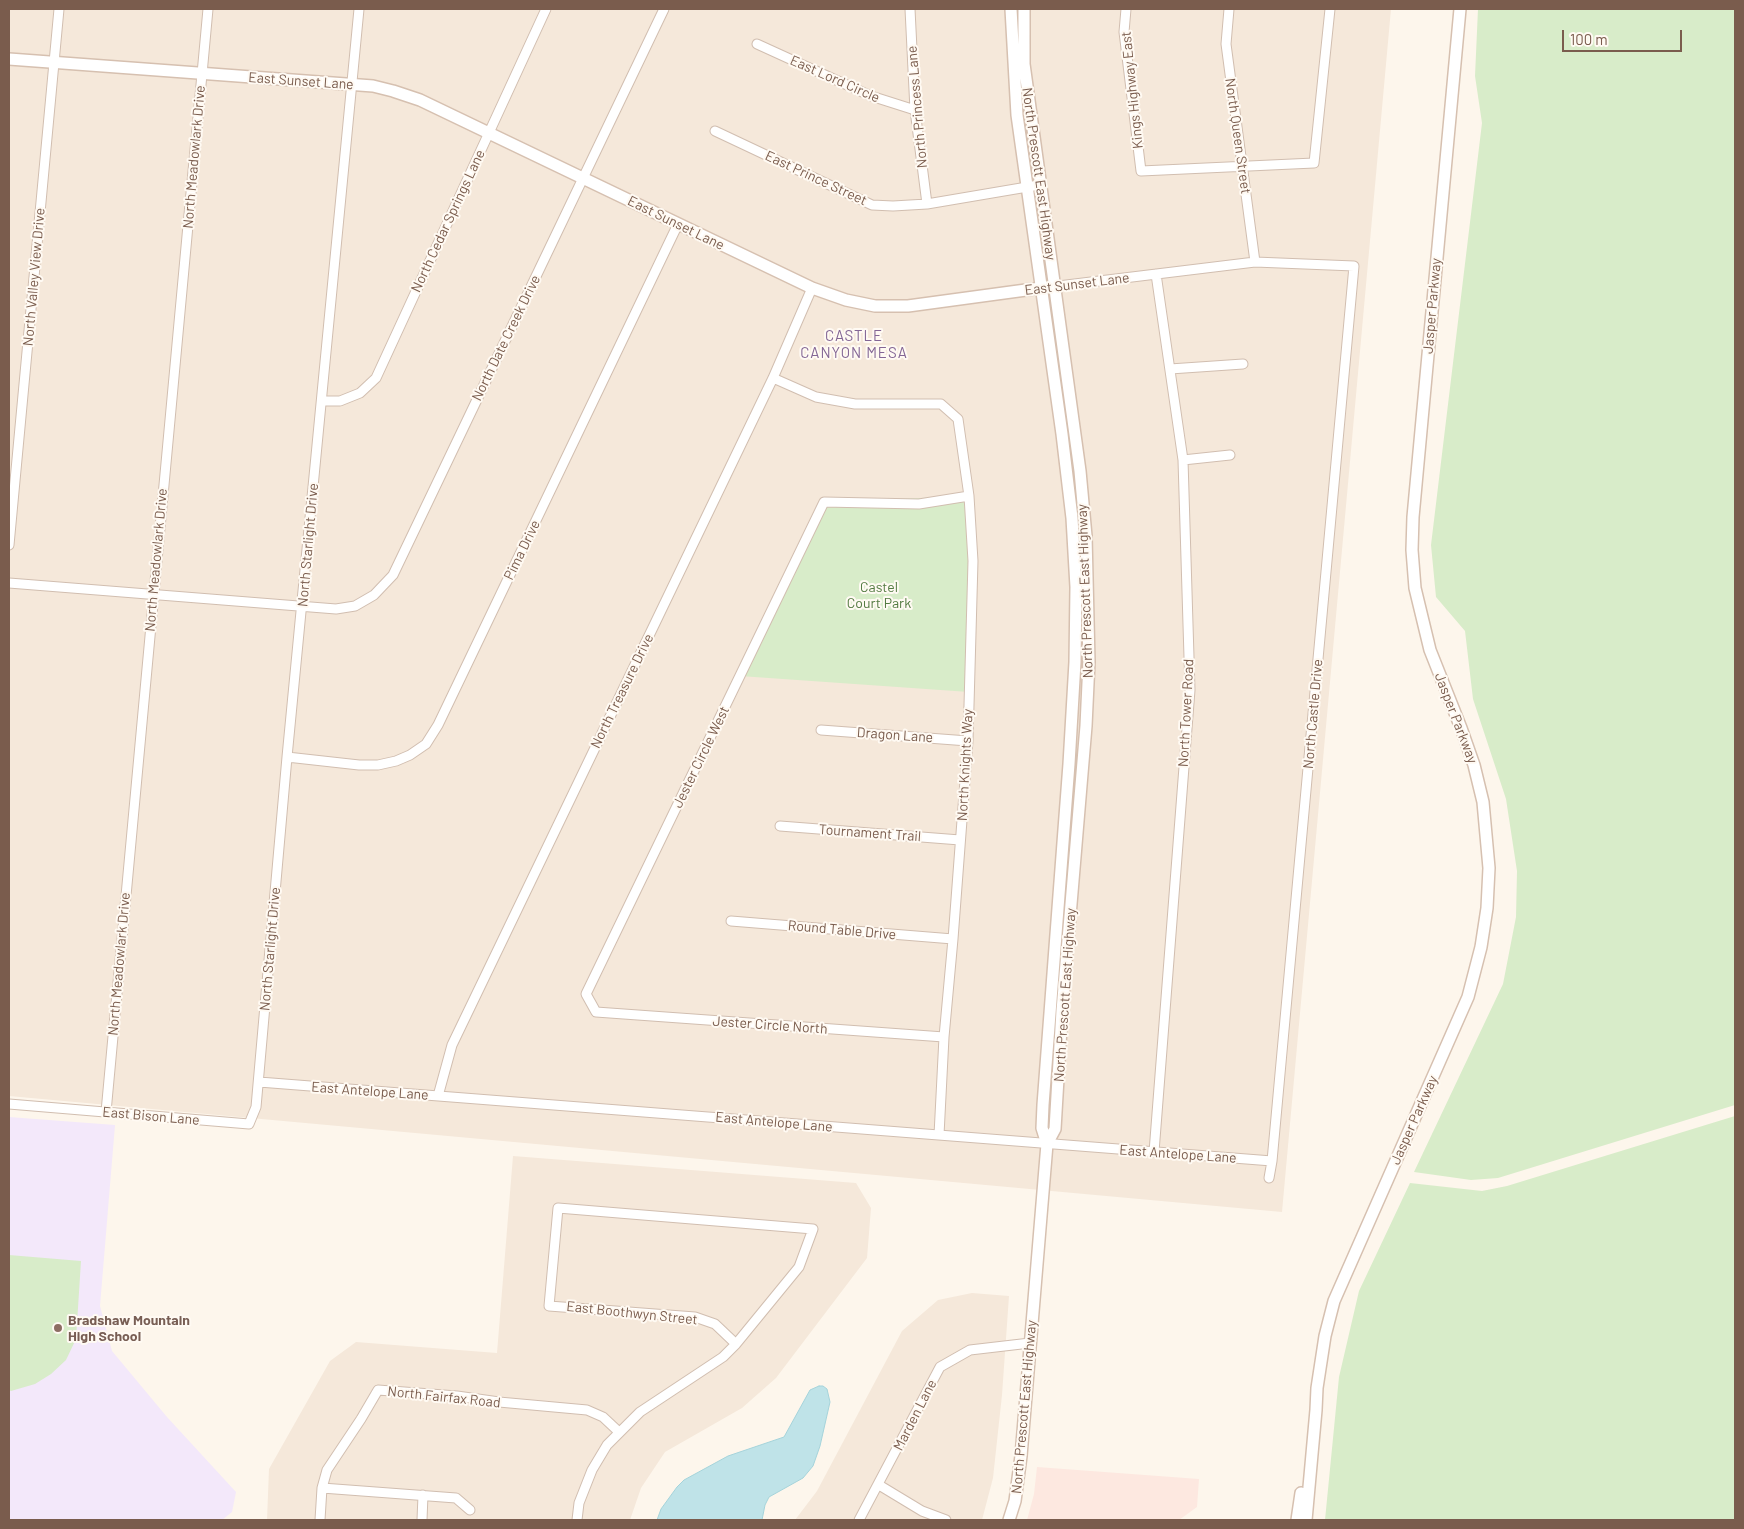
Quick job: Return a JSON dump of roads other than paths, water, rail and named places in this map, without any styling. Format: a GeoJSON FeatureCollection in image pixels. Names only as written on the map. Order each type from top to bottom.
{"type":"FeatureCollection","features":[{"type":"Feature","properties":{"kind":"street","name":"North Valley View Drive"},"geometry":{"type":"LineString","coordinates":[[9,545],[59,9]]}},
{"type":"Feature","properties":{"kind":"street","name":"North Meadowlark Drive"},"geometry":{"type":"LineString","coordinates":[[106,1112],[208,9]]}},
{"type":"Feature","properties":{"kind":"street","name":"North Starlight Drive"},"geometry":{"type":"LineString","coordinates":[[259,1082],[287,757],[359,9]]}},
{"type":"Feature","properties":{"kind":"street","name":"North Cedar Springs Lane"},"geometry":{"type":"LineString","coordinates":[[322,401],[340,401],[360,392],[376,378],[546,9]]}},
{"type":"Feature","properties":{"kind":"street","name":"North Date Creek Drive"},"geometry":{"type":"LineString","coordinates":[[9,583],[336,608],[355,606],[374,595],[393,575],[664,9]]}},
{"type":"Feature","properties":{"kind":"street","name":"North Princess Lane"},"geometry":{"type":"LineString","coordinates":[[910,9],[915,110],[928,204]]}},
{"type":"Feature","properties":{"kind":"street","name":"North Prescott East Highway"},"geometry":{"type":"LineString","coordinates":[[1011,9],[1017,115],[1034,186]]}},
{"type":"Feature","properties":{"kind":"street","name":"North Prescott East Highway"},"geometry":{"type":"LineString","coordinates":[[1024,9],[1024,64],[1034,186],[1080,471],[1086,536],[1088,594],[1089,671],[1076,851],[1062,1012],[1055,1129],[1047,1144]]}},
{"type":"Feature","properties":{"kind":"street","name":"Kings Highway East"},"geometry":{"type":"LineString","coordinates":[[1126,9],[1124,32],[1141,171],[1241,165]]}},
{"type":"Feature","properties":{"kind":"street","name":"North Queen Street"},"geometry":{"type":"LineString","coordinates":[[1230,9],[1226,44],[1255,262]]}},
{"type":"Feature","properties":{"kind":"street"},"geometry":{"type":"LineString","coordinates":[[1241,165],[1314,163],[1330,9]]}},
{"type":"Feature","properties":{"kind":"street","name":"Jasper Parkway"},"geometry":{"type":"LineString","coordinates":[[1306,1520],[1317,1388],[1325,1336],[1334,1301],[1468,997],[1481,947],[1487,908],[1489,868],[1483,802],[1474,765],[1430,650],[1415,588],[1412,550],[1412,517],[1460,9]]}},
{"type":"Feature","properties":{"kind":"street","name":"East Lord Circle"},"geometry":{"type":"LineString","coordinates":[[756,44],[870,96],[915,110]]}},
{"type":"Feature","properties":{"kind":"street","name":"East Sunset Lane"},"geometry":{"type":"LineString","coordinates":[[9,59],[373,86],[394,91],[420,100],[812,288],[846,300],[875,306],[908,306],[1255,262],[1354,266]]}},
{"type":"Feature","properties":{"kind":"street","name":"East Prince Street"},"geometry":{"type":"LineString","coordinates":[[715,132],[872,205],[928,204],[1034,186]]}},
{"type":"Feature","properties":{"kind":"street","name":"Pima Drive"},"geometry":{"type":"LineString","coordinates":[[287,757],[359,765],[378,765],[396,761],[410,755],[426,744],[438,725],[678,224]]}},
{"type":"Feature","properties":{"kind":"street","name":"North Castle Drive"},"geometry":{"type":"LineString","coordinates":[[1272,1161],[1354,266]]}},
{"type":"Feature","properties":{"kind":"street","name":"North Tower Road"},"geometry":{"type":"LineString","coordinates":[[1154,1152],[1190,690],[1183,460],[1156,274]]}},
{"type":"Feature","properties":{"kind":"street","name":"North Prescott East Highway"},"geometry":{"type":"LineString","coordinates":[[1009,1520],[1015,1501],[1021,1456],[1047,1144],[1042,1128],[1043,1105],[1063,849],[1075,662],[1076,594],[1072,518],[1049,287]]}},
{"type":"Feature","properties":{"kind":"street","name":"North Treasure Drive"},"geometry":{"type":"LineString","coordinates":[[438,1096],[451,1048],[773,378],[812,288]]}},
{"type":"Feature","properties":{"kind":"street"},"geometry":{"type":"LineString","coordinates":[[1170,368],[1243,364]]}},
{"type":"Feature","properties":{"kind":"street","name":"North Knights Way"},"geometry":{"type":"LineString","coordinates":[[773,378],[816,397],[855,404],[941,404],[958,419],[969,496],[973,561],[968,740],[944,1038],[939,1136]]}},
{"type":"Feature","properties":{"kind":"street"},"geometry":{"type":"LineString","coordinates":[[1183,460],[1230,455]]}},
{"type":"Feature","properties":{"kind":"street","name":"Jester Circle West"},"geometry":{"type":"LineString","coordinates":[[596,1012],[586,994],[824,502],[920,504],[969,496]]}},
{"type":"Feature","properties":{"kind":"street"},"geometry":{"type":"LineString","coordinates":[[1076,594],[1088,594]]}},
{"type":"Feature","properties":{"kind":"street","name":"Dragon Lane"},"geometry":{"type":"LineString","coordinates":[[821,730],[968,740]]}},
{"type":"Feature","properties":{"kind":"street","name":"Tournament Trail"},"geometry":{"type":"LineString","coordinates":[[780,826],[960,840]]}},
{"type":"Feature","properties":{"kind":"street"},"geometry":{"type":"LineString","coordinates":[[1063,849],[1076,851]]}},
{"type":"Feature","properties":{"kind":"street","name":"Round Table Drive"},"geometry":{"type":"LineString","coordinates":[[731,921],[953,939]]}},
{"type":"Feature","properties":{"kind":"street","name":"Jester Circle North"},"geometry":{"type":"LineString","coordinates":[[596,1012],[944,1038]]}},
{"type":"Feature","properties":{"kind":"street","name":"East Antelope Lane"},"geometry":{"type":"LineString","coordinates":[[259,1082],[1272,1161]]}},
{"type":"Feature","properties":{"kind":"street","name":"East Bison Lane"},"geometry":{"type":"LineString","coordinates":[[9,1104],[249,1124],[256,1107],[259,1082]]}},
{"type":"Feature","properties":{"kind":"street"},"geometry":{"type":"LineString","coordinates":[[1269,1178],[1272,1161]]}},
{"type":"Feature","properties":{"kind":"street","name":"East Boothwyn Street"},"geometry":{"type":"LineString","coordinates":[[558,1208],[813,1229],[799,1267],[736,1344],[715,1324],[695,1317],[549,1306],[558,1208]]}},
{"type":"Feature","properties":{"kind":"street","name":"Marden Lane"},"geometry":{"type":"LineString","coordinates":[[859,1520],[940,1367],[970,1350],[1030,1343]]}},
{"type":"Feature","properties":{"kind":"street"},"geometry":{"type":"LineString","coordinates":[[577,1520],[579,1503],[592,1470],[607,1445],[640,1412],[723,1357],[736,1344]]}},
{"type":"Feature","properties":{"kind":"street","name":"North Fairfax Road"},"geometry":{"type":"LineString","coordinates":[[320,1520],[322,1488],[327,1470],[378,1390],[587,1410],[603,1417],[619,1432]]}},
{"type":"Feature","properties":{"kind":"street","name":"Jasper Parkway"},"geometry":{"type":"LineString","coordinates":[[1297,1520],[1316,1400]]}},
{"type":"Feature","properties":{"kind":"street"},"geometry":{"type":"LineString","coordinates":[[879,1485],[922,1511],[946,1520]]}},
{"type":"Feature","properties":{"kind":"street"},"geometry":{"type":"LineString","coordinates":[[322,1488],[456,1498],[470,1510]]}},
{"type":"Feature","properties":{"kind":"street"},"geometry":{"type":"LineString","coordinates":[[422,1520],[423,1495]]}},
{"type":"Feature","properties":{"kind":"water"},"geometry":{"type":"Polygon","coordinates":[[[819,1386],[827,1389],[830,1402],[820,1446],[813,1466],[803,1478],[769,1497],[762,1520],[657,1520],[661,1509],[684,1480],[728,1456],[784,1437],[810,1390],[819,1386]]]}},
{"type":"Feature","properties":{"kind":"place","name":"Bradshaw Mountain High School"},"geometry":{"type":"Point","coordinates":[58,1328]}},
{"type":"Feature","properties":{"kind":"district","name":"CASTLE CANYON MESA"},"geometry":{"type":"Point","coordinates":[854,344]}},
{"type":"Feature","properties":{"kind":"park label","name":"Castel Court Park"},"geometry":{"type":"Point","coordinates":[879,596]}}]}
